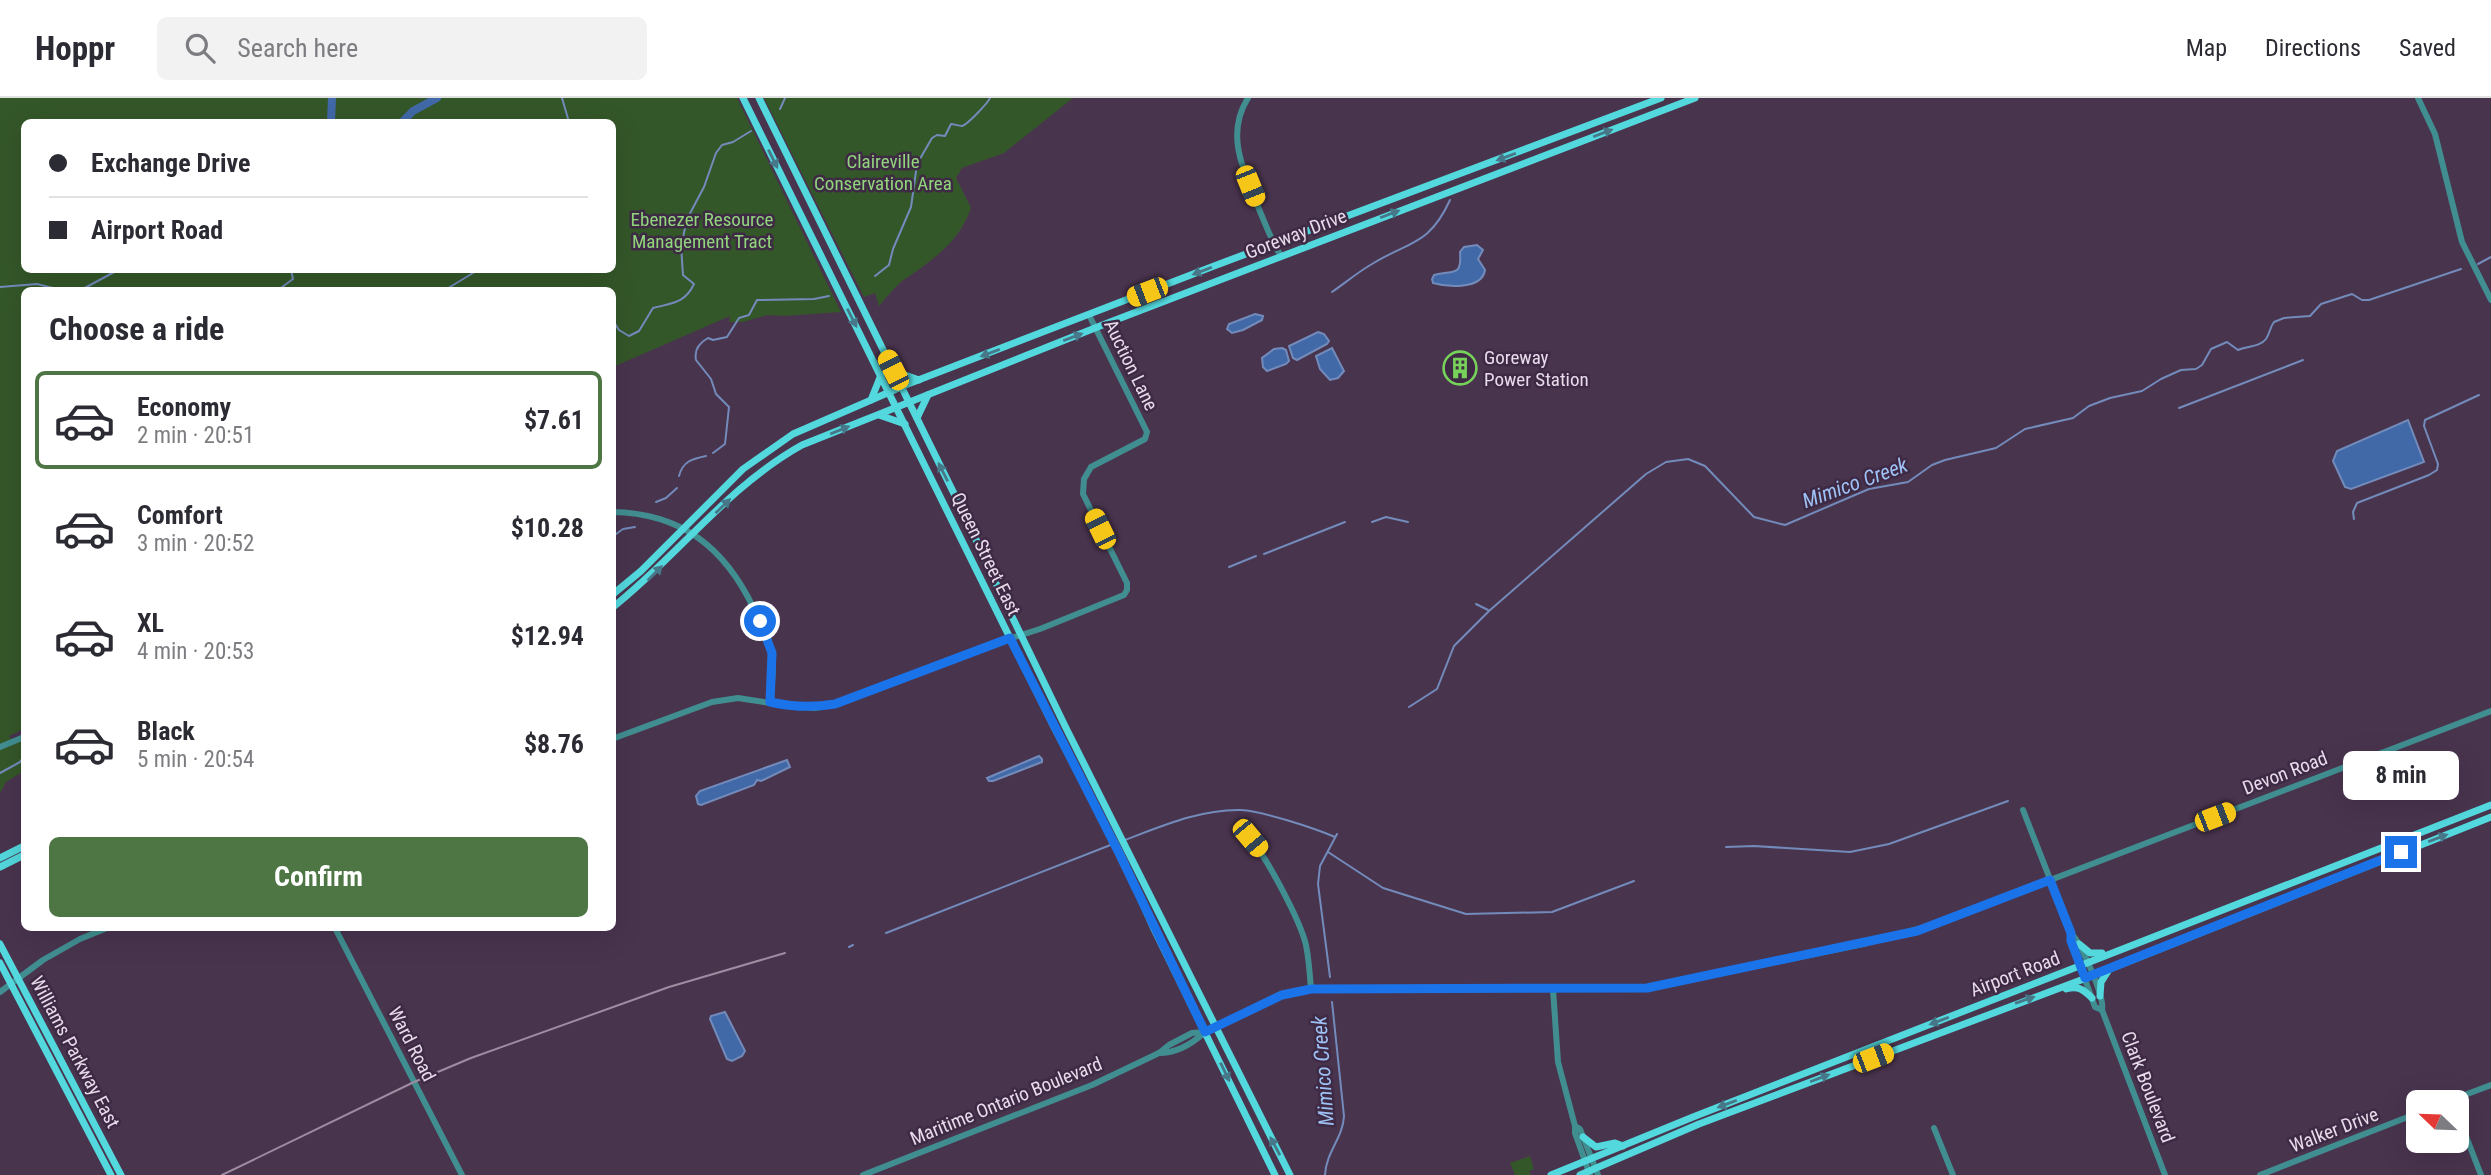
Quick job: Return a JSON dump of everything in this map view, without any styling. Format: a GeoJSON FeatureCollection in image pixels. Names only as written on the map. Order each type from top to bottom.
{"type":"FeatureCollection","features":[{"type":"Feature","properties":{"kind":"main road","name":"Queen Street East"},"geometry":{"type":"LineString","coordinates":[[743,98],[1010,638],[1105,814],[1128,850],[1290,1175]]}},
{"type":"Feature","properties":{"kind":"main road","name":"Queen Street East"},"geometry":{"type":"LineString","coordinates":[[759,98],[1021,635],[1105,814],[1119,853],[1275,1175]]}},
{"type":"Feature","properties":{"kind":"main road","name":"Goreway Drive"},"geometry":{"type":"LineString","coordinates":[[616,592],[743,469],[793,434],[901,387],[1661,98]]}},
{"type":"Feature","properties":{"kind":"main road","name":"Goreway Drive"},"geometry":{"type":"LineString","coordinates":[[616,605],[645,582],[752,478],[778,458],[802,445],[1095,328],[1695,98]]}},
{"type":"Feature","properties":{"kind":"main road"},"geometry":{"type":"LineString","coordinates":[[893,370],[920,380]]}},
{"type":"Feature","properties":{"kind":"main road"},"geometry":{"type":"LineString","coordinates":[[871,400],[881,375]]}},
{"type":"Feature","properties":{"kind":"main road"},"geometry":{"type":"LineString","coordinates":[[917,418],[928,395]]}},
{"type":"Feature","properties":{"kind":"main road"},"geometry":{"type":"LineString","coordinates":[[878,414],[905,424]]}},
{"type":"Feature","properties":{"kind":"main road","name":"Airport Road"},"geometry":{"type":"LineString","coordinates":[[1551,1175],[2491,805]]}},
{"type":"Feature","properties":{"kind":"main road","name":"Airport Road"},"geometry":{"type":"LineString","coordinates":[[1580,1175],[1593,1173],[1712,1119],[2122,964],[2491,817]]}},
{"type":"Feature","properties":{"kind":"main road"},"geometry":{"type":"LineString","coordinates":[[0,858],[21,848]]}},
{"type":"Feature","properties":{"kind":"main road"},"geometry":{"type":"LineString","coordinates":[[0,867],[21,856]]}},
{"type":"Feature","properties":{"kind":"main road","name":"Williams Parkway East"},"geometry":{"type":"LineString","coordinates":[[0,944],[121,1175]]}},
{"type":"Feature","properties":{"kind":"main road"},"geometry":{"type":"LineString","coordinates":[[2079,944],[2087,952],[2094,954],[2122,949]]}},
{"type":"Feature","properties":{"kind":"main road","name":"Williams Parkway East"},"geometry":{"type":"LineString","coordinates":[[0,963],[111,1175]]}},
{"type":"Feature","properties":{"kind":"main road"},"geometry":{"type":"LineString","coordinates":[[2053,990],[2057,993],[2076,988],[2096,997],[2104,975],[2122,964]]}},
{"type":"Feature","properties":{"kind":"main road"},"geometry":{"type":"LineString","coordinates":[[1239,1101],[1248,1102],[1255,1115],[1260,1117]]}},
{"type":"Feature","properties":{"kind":"main road"},"geometry":{"type":"LineString","coordinates":[[1583,1137],[1596,1147],[1615,1143],[1623,1146]]}},
{"type":"Feature","properties":{"kind":"main road"},"geometry":{"type":"LineString","coordinates":[[1604,1175],[1608,1167],[1621,1158]]}},
{"type":"Feature","properties":{"kind":"street"},"geometry":{"type":"LineString","coordinates":[[1248,98],[1241,109],[1236,129],[1238,155],[1274,245],[1281,256]]}},
{"type":"Feature","properties":{"kind":"street"},"geometry":{"type":"LineString","coordinates":[[2418,98],[2435,134],[2462,242],[2491,300]]}},
{"type":"Feature","properties":{"kind":"street","name":"Auction Lane"},"geometry":{"type":"LineString","coordinates":[[616,738],[712,702],[738,698],[815,708],[835,704],[1122,596],[1128,588],[1126,579],[1083,494],[1084,479],[1091,467],[1145,439],[1147,432],[1089,315]]}},
{"type":"Feature","properties":{"kind":"street"},"geometry":{"type":"LineString","coordinates":[[616,512],[655,516],[683,528],[715,551],[738,578],[764,629],[772,653],[770,702]]}},
{"type":"Feature","properties":{"kind":"street","name":"Devon Road"},"geometry":{"type":"LineString","coordinates":[[1553,989],[1647,988],[1863,944],[1933,926],[2491,711]]}},
{"type":"Feature","properties":{"kind":"street"},"geometry":{"type":"LineString","coordinates":[[0,747],[21,738]]}},
{"type":"Feature","properties":{"kind":"street","name":"Clark Boulevard"},"geometry":{"type":"LineString","coordinates":[[2023,810],[2071,933],[2079,944],[2096,997],[2103,1004],[2102,1010],[2165,1175]]}},
{"type":"Feature","properties":{"kind":"street"},"geometry":{"type":"LineString","coordinates":[[1250,838],[1259,849],[1297,921],[1306,944],[1311,989]]}},
{"type":"Feature","properties":{"kind":"street"},"geometry":{"type":"LineString","coordinates":[[0,992],[60,949],[100,931]]}},
{"type":"Feature","properties":{"kind":"street","name":"Ward Road"},"geometry":{"type":"LineString","coordinates":[[337,931],[462,1175]]}},
{"type":"Feature","properties":{"kind":"street","name":"Clark Boulevard"},"geometry":{"type":"LineString","coordinates":[[2071,933],[2071,941],[2084,964]]}},
{"type":"Feature","properties":{"kind":"street","name":"Maritime Ontario Boulevard"},"geometry":{"type":"LineString","coordinates":[[863,1175],[1092,1085],[1159,1053],[1171,1053],[1195,1042],[1205,1032],[1282,995],[1311,989],[1553,989]]}},
{"type":"Feature","properties":{"kind":"street"},"geometry":{"type":"LineString","coordinates":[[1553,989],[1558,1062],[1576,1126],[1575,1133],[1589,1160]]}},
{"type":"Feature","properties":{"kind":"street"},"geometry":{"type":"LineString","coordinates":[[2469,1094],[2491,1085]]}},
{"type":"Feature","properties":{"kind":"street","name":"Walker Drive"},"geometry":{"type":"LineString","coordinates":[[2260,1175],[2406,1118]]}},
{"type":"Feature","properties":{"kind":"street"},"geometry":{"type":"LineString","coordinates":[[1576,1126],[1583,1137],[1593,1173]]}},
{"type":"Feature","properties":{"kind":"street"},"geometry":{"type":"LineString","coordinates":[[1934,1128],[1953,1175]]}},
{"type":"Feature","properties":{"kind":"street"},"geometry":{"type":"LineString","coordinates":[[2469,1144],[2481,1175]]}},
{"type":"Feature","properties":{"kind":"green space","name":"Ebenezer Resource Management Tract"},"geometry":{"type":"Polygon","coordinates":[[[0,98],[737,98],[841,312],[767,315],[743,322],[729,322],[730,316],[616,366],[616,287],[21,287],[21,730],[9,736],[12,740],[21,737],[21,773],[6,782],[0,793],[0,98]]]}},
{"type":"Feature","properties":{"kind":"green space","name":"Claireville Conservation Area"},"geometry":{"type":"Polygon","coordinates":[[[764,98],[1073,98],[1004,153],[962,168],[956,178],[971,208],[960,230],[944,249],[902,282],[879,306],[875,293],[864,297],[764,98]]]}},
{"type":"Feature","properties":{"kind":"green space"},"geometry":{"type":"Polygon","coordinates":[[[1530,1156],[1534,1169],[1529,1171],[1531,1175],[1515,1175],[1510,1163],[1530,1156]]]}},
{"type":"Feature","properties":{"kind":"water"},"geometry":{"type":"Polygon","coordinates":[[[1477,245],[1483,250],[1478,259],[1485,270],[1478,281],[1455,286],[1433,283],[1434,275],[1458,269],[1460,252],[1464,247],[1477,245]]]}},
{"type":"Feature","properties":{"kind":"water"},"geometry":{"type":"Polygon","coordinates":[[[1255,314],[1263,316],[1262,320],[1232,333],[1227,329],[1229,324],[1255,314]]]}},
{"type":"Feature","properties":{"kind":"water"},"geometry":{"type":"Polygon","coordinates":[[[1318,332],[1324,334],[1329,341],[1327,344],[1297,360],[1293,358],[1289,346],[1318,332]]]}},
{"type":"Feature","properties":{"kind":"water"},"geometry":{"type":"Polygon","coordinates":[[[1332,348],[1344,371],[1338,378],[1330,380],[1320,369],[1316,356],[1332,348]]]}},
{"type":"Feature","properties":{"kind":"water"},"geometry":{"type":"Polygon","coordinates":[[[1274,349],[1286,350],[1289,361],[1267,371],[1263,367],[1262,358],[1274,349]]]}},
{"type":"Feature","properties":{"kind":"water"},"geometry":{"type":"Polygon","coordinates":[[[2408,420],[2424,462],[2351,489],[2345,487],[2333,461],[2337,451],[2408,420]]]}},
{"type":"Feature","properties":{"kind":"water"},"geometry":{"type":"Polygon","coordinates":[[[1039,756],[1042,762],[993,781],[987,778],[1039,756]]]}},
{"type":"Feature","properties":{"kind":"water"},"geometry":{"type":"Polygon","coordinates":[[[787,760],[790,767],[761,781],[757,780],[754,785],[698,804],[696,796],[700,791],[787,760]]]}},
{"type":"Feature","properties":{"kind":"water"},"geometry":{"type":"Polygon","coordinates":[[[725,1012],[745,1051],[742,1056],[732,1061],[727,1059],[710,1019],[711,1016],[725,1012]]]}},
{"type":"Feature","properties":{"kind":"waterway"},"geometry":{"type":"LineString","coordinates":[[331,119],[332,98]]}},
{"type":"Feature","properties":{"kind":"waterway"},"geometry":{"type":"LineString","coordinates":[[405,119],[413,111],[437,98]]}},
{"type":"Feature","properties":{"kind":"waterway"},"geometry":{"type":"LineString","coordinates":[[562,98],[568,119]]}},
{"type":"Feature","properties":{"kind":"waterway"},"geometry":{"type":"LineString","coordinates":[[780,109],[785,98]]}},
{"type":"Feature","properties":{"kind":"waterway"},"geometry":{"type":"LineString","coordinates":[[875,276],[889,265],[911,207],[917,164],[932,138],[937,135],[945,136],[951,124],[965,125],[990,98]]}},
{"type":"Feature","properties":{"kind":"waterway"},"geometry":{"type":"LineString","coordinates":[[616,325],[629,336],[639,331],[653,308],[678,301],[687,295],[694,284],[683,275],[681,246],[687,219],[704,187],[716,153],[722,145],[751,131]]}},
{"type":"Feature","properties":{"kind":"waterway"},"geometry":{"type":"LineString","coordinates":[[1332,292],[1367,267],[1426,234],[1442,215],[1450,200]]}},
{"type":"Feature","properties":{"kind":"waterway","name":"Mimico Creek"},"geometry":{"type":"LineString","coordinates":[[2478,264],[2491,257]]}},
{"type":"Feature","properties":{"kind":"waterway","name":"Mimico Creek"},"geometry":{"type":"LineString","coordinates":[[1409,707],[1437,689],[1454,646],[1489,611],[1646,474],[1666,462],[1688,459],[1705,466],[1754,517],[1785,525],[1869,489],[1908,482],[1932,465],[1945,460],[1996,448],[2025,429],[2073,418],[2089,406],[2142,391],[2181,370],[2196,369],[2202,365],[2211,349],[2227,342],[2238,350],[2260,344],[2266,339],[2274,322],[2284,318],[2310,316],[2321,304],[2352,294],[2362,300],[2369,300],[2461,269]]}},
{"type":"Feature","properties":{"kind":"waterway"},"geometry":{"type":"LineString","coordinates":[[87,287],[112,273]]}},
{"type":"Feature","properties":{"kind":"waterway"},"geometry":{"type":"LineString","coordinates":[[282,287],[293,279],[292,273]]}},
{"type":"Feature","properties":{"kind":"waterway"},"geometry":{"type":"LineString","coordinates":[[450,287],[473,273]]}},
{"type":"Feature","properties":{"kind":"waterway"},"geometry":{"type":"LineString","coordinates":[[0,287],[37,284],[49,287]]}},
{"type":"Feature","properties":{"kind":"waterway"},"geometry":{"type":"LineString","coordinates":[[713,453],[725,444],[729,407],[716,394],[711,379],[696,360],[700,345],[708,338],[713,340],[727,337],[739,318],[749,315],[757,300],[814,299],[829,296]]}},
{"type":"Feature","properties":{"kind":"waterway"},"geometry":{"type":"LineString","coordinates":[[2179,408],[2303,360]]}},
{"type":"Feature","properties":{"kind":"waterway"},"geometry":{"type":"LineString","coordinates":[[2354,519],[2353,512],[2357,503],[2437,470],[2438,464],[2424,426],[2425,420],[2479,395]]}},
{"type":"Feature","properties":{"kind":"waterway"},"geometry":{"type":"LineString","coordinates":[[679,476],[689,462],[706,456]]}},
{"type":"Feature","properties":{"kind":"waterway"},"geometry":{"type":"LineString","coordinates":[[656,502],[666,498],[677,488]]}},
{"type":"Feature","properties":{"kind":"waterway"},"geometry":{"type":"LineString","coordinates":[[1372,522],[1386,517],[1408,522]]}},
{"type":"Feature","properties":{"kind":"waterway"},"geometry":{"type":"LineString","coordinates":[[1264,554],[1345,522]]}},
{"type":"Feature","properties":{"kind":"waterway"},"geometry":{"type":"LineString","coordinates":[[616,534],[623,529],[635,527]]}},
{"type":"Feature","properties":{"kind":"waterway"},"geometry":{"type":"LineString","coordinates":[[1229,567],[1256,556]]}},
{"type":"Feature","properties":{"kind":"waterway"},"geometry":{"type":"LineString","coordinates":[[1476,604],[1488,610]]}},
{"type":"Feature","properties":{"kind":"waterway"},"geometry":{"type":"LineString","coordinates":[[0,773],[21,760]]}},
{"type":"Feature","properties":{"kind":"waterway"},"geometry":{"type":"LineString","coordinates":[[1726,847],[1754,846],[1850,852],[1889,844],[2008,801]]}},
{"type":"Feature","properties":{"kind":"waterway"},"geometry":{"type":"LineString","coordinates":[[1125,840],[1196,815],[1226,810],[1262,813],[1335,837]]}},
{"type":"Feature","properties":{"kind":"waterway","name":"Mimico Creek"},"geometry":{"type":"LineString","coordinates":[[1330,977],[1318,884],[1320,866],[1337,834]]}},
{"type":"Feature","properties":{"kind":"waterway"},"geometry":{"type":"LineString","coordinates":[[886,933],[1113,844]]}},
{"type":"Feature","properties":{"kind":"waterway"},"geometry":{"type":"LineString","coordinates":[[1328,852],[1383,888],[1466,914],[1552,912],[1634,881]]}},
{"type":"Feature","properties":{"kind":"waterway"},"geometry":{"type":"LineString","coordinates":[[849,947],[853,945]]}},
{"type":"Feature","properties":{"kind":"waterway","name":"Mimico Creek"},"geometry":{"type":"LineString","coordinates":[[1325,1175],[1344,1116],[1332,1002]]}},
{"type":"Feature","properties":{"kind":"railway"},"geometry":{"type":"LineString","coordinates":[[222,1175],[414,1082],[471,1058],[669,987],[785,953]]}},
{"type":"Feature","properties":{"kind":"place","name":"Goreway Power Station"},"geometry":{"type":"Point","coordinates":[1460,368]}},
{"type":"Feature","properties":{"kind":"route"},"geometry":{"type":"LineString","coordinates":[[760,621],[772,653],[770,702],[815,708],[835,704],[1010,638],[1092,798],[1205,1032],[1262,1003],[1282,995],[1311,989],[1647,988],[1917,931],[2050,880],[2085,978],[2401,852]]}}]}
